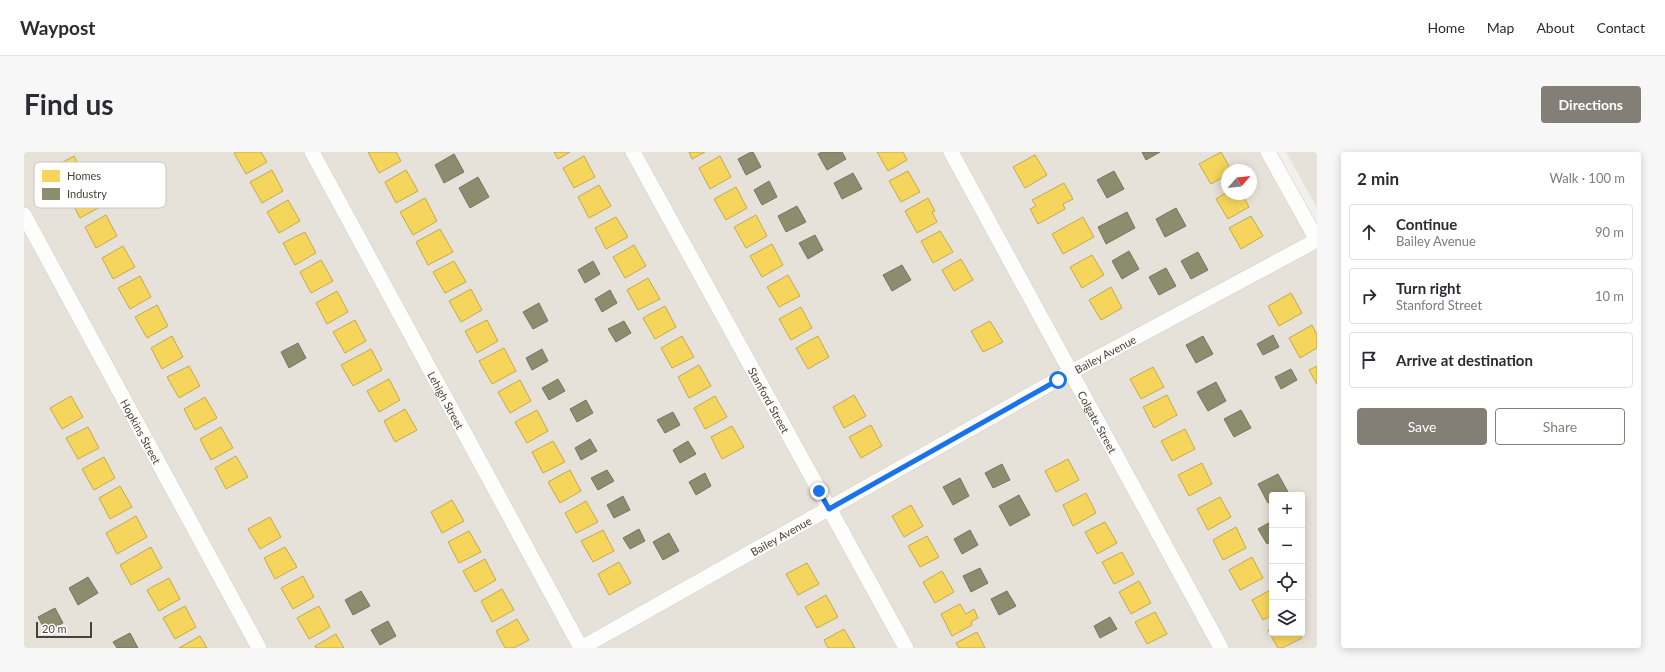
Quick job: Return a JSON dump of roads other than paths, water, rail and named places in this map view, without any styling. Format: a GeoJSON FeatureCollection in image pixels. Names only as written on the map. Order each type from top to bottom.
{"type":"FeatureCollection","features":[{"type":"Feature","properties":{"kind":"street","name":"Lehigh Street"},"geometry":{"type":"LineString","coordinates":[[312,152],[581,648]]}},
{"type":"Feature","properties":{"kind":"street","name":"Stanford Street"},"geometry":{"type":"LineString","coordinates":[[633,152],[906,648]]}},
{"type":"Feature","properties":{"kind":"street","name":"Colgate Street"},"geometry":{"type":"LineString","coordinates":[[951,152],[1221,648]]}},
{"type":"Feature","properties":{"kind":"street"},"geometry":{"type":"LineString","coordinates":[[1268,152],[1317,240]]}},
{"type":"Feature","properties":{"kind":"street","name":"Hopkins Street"},"geometry":{"type":"LineString","coordinates":[[24,215],[259,648]]}},
{"type":"Feature","properties":{"kind":"street","name":"Bailey Avenue"},"geometry":{"type":"LineString","coordinates":[[581,648],[1072,372],[1317,240]]}}]}
